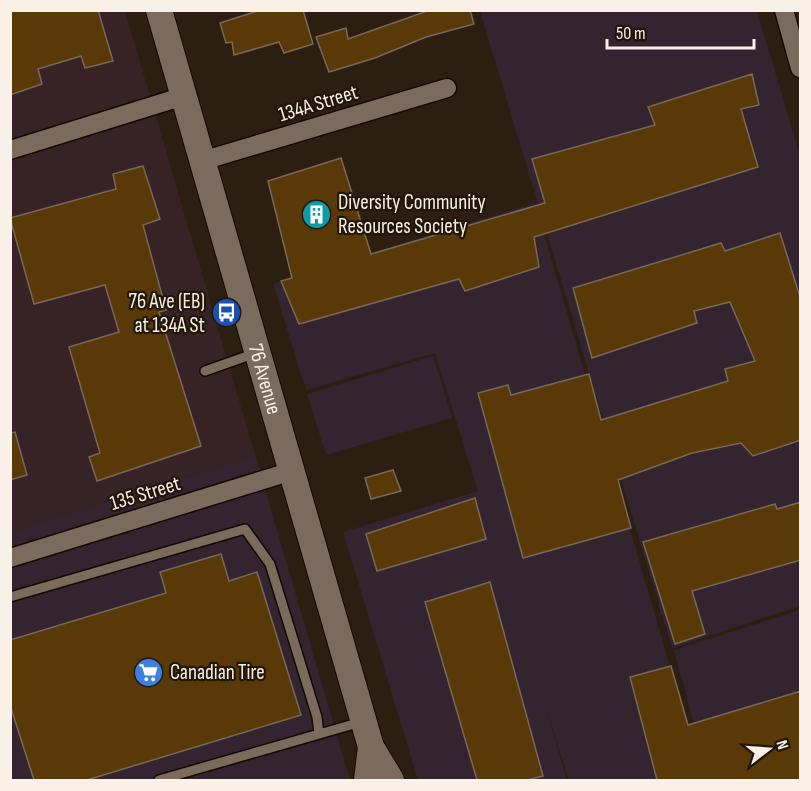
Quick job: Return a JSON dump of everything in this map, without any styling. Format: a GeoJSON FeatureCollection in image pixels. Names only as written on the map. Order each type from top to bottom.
{"type":"FeatureCollection","features":[{"type":"Feature","properties":{"kind":"main road","name":"76 Avenue"},"geometry":{"type":"LineString","coordinates":[[159,10],[371,747],[391,780]]}},
{"type":"Feature","properties":{"kind":"main road","name":"76 Avenue"},"geometry":{"type":"LineString","coordinates":[[368,780],[371,747]]}},
{"type":"Feature","properties":{"kind":"street"},"geometry":{"type":"LineString","coordinates":[[784,10],[801,68]]}},
{"type":"Feature","properties":{"kind":"street","name":"134A Street"},"geometry":{"type":"LineString","coordinates":[[202,161],[447,88]]}},
{"type":"Feature","properties":{"kind":"street"},"geometry":{"type":"LineString","coordinates":[[10,150],[184,96]]}},
{"type":"Feature","properties":{"kind":"street","name":"135 Street"},"geometry":{"type":"LineString","coordinates":[[10,558],[292,471]]}},
{"type":"Feature","properties":{"kind":"lane"},"geometry":{"type":"LineString","coordinates":[[205,371],[258,352]]}},
{"type":"Feature","properties":{"kind":"lane"},"geometry":{"type":"LineString","coordinates":[[11,596],[245,529],[270,564],[317,717],[319,735]]}},
{"type":"Feature","properties":{"kind":"lane"},"geometry":{"type":"LineString","coordinates":[[159,780],[364,721]]}},
{"type":"Feature","properties":{"kind":"shaded area"},"geometry":{"type":"Polygon","coordinates":[[[11,11],[125,11],[255,455],[11,531],[11,11]]]}},
{"type":"Feature","properties":{"kind":"shaded area"},"geometry":{"type":"Polygon","coordinates":[[[480,11],[757,11],[800,156],[800,606],[672,648],[480,11]]]}},
{"type":"Feature","properties":{"kind":"shaded area"},"geometry":{"type":"Polygon","coordinates":[[[535,203],[703,780],[569,780],[545,705],[567,780],[418,780],[343,532],[478,491],[435,353],[306,390],[273,284],[535,203]]]}},
{"type":"Feature","properties":{"kind":"shaded area"},"geometry":{"type":"Polygon","coordinates":[[[433,356],[452,418],[326,455],[307,394],[433,356]]]}},
{"type":"Feature","properties":{"kind":"shaded area"},"geometry":{"type":"Polygon","coordinates":[[[255,455],[350,780],[11,780],[11,531],[255,455]]]}},
{"type":"Feature","properties":{"kind":"shaded area"},"geometry":{"type":"Polygon","coordinates":[[[800,610],[800,780],[709,780],[674,650],[800,610]]]}},
{"type":"Feature","properties":{"kind":"building"},"geometry":{"type":"Polygon","coordinates":[[[10,10],[98,10],[113,61],[85,68],[81,56],[38,69],[42,84],[10,95],[10,10]]]}},
{"type":"Feature","properties":{"kind":"building"},"geometry":{"type":"Polygon","coordinates":[[[261,10],[303,10],[313,44],[284,53],[279,42],[234,55],[232,42],[226,43],[220,23],[261,10]]]}},
{"type":"Feature","properties":{"kind":"building"},"geometry":{"type":"Polygon","coordinates":[[[430,10],[470,10],[474,24],[426,37],[375,58],[329,72],[316,37],[346,28],[348,39],[430,10]]]}},
{"type":"Feature","properties":{"kind":"building"},"geometry":{"type":"Polygon","coordinates":[[[752,74],[759,105],[741,109],[758,167],[534,237],[539,267],[465,291],[459,279],[299,324],[281,281],[292,278],[268,181],[341,158],[371,254],[545,203],[532,159],[655,125],[648,107],[752,74]]]}},
{"type":"Feature","properties":{"kind":"building"},"geometry":{"type":"Polygon","coordinates":[[[143,166],[160,219],[143,225],[166,310],[159,312],[201,446],[97,481],[89,457],[100,453],[69,347],[119,332],[105,285],[34,304],[10,218],[116,189],[113,174],[143,166]]]}},
{"type":"Feature","properties":{"kind":"building"},"geometry":{"type":"Polygon","coordinates":[[[780,233],[801,300],[801,440],[753,456],[741,443],[692,453],[618,480],[631,528],[523,558],[478,393],[508,385],[511,395],[589,374],[601,420],[728,381],[725,369],[755,361],[730,302],[694,311],[697,323],[592,358],[573,288],[721,243],[725,251],[780,233]]]}},
{"type":"Feature","properties":{"kind":"building"},"geometry":{"type":"Polygon","coordinates":[[[15,432],[27,475],[10,480],[10,433],[15,432]]]}},
{"type":"Feature","properties":{"kind":"building"},"geometry":{"type":"Polygon","coordinates":[[[393,470],[401,491],[371,499],[365,478],[393,470]]]}},
{"type":"Feature","properties":{"kind":"building"},"geometry":{"type":"Polygon","coordinates":[[[475,498],[486,539],[377,571],[366,534],[475,498]]]}},
{"type":"Feature","properties":{"kind":"building"},"geometry":{"type":"Polygon","coordinates":[[[801,502],[801,560],[692,591],[705,634],[675,644],[643,542],[775,504],[777,509],[801,502]]]}},
{"type":"Feature","properties":{"kind":"building","name":"Canadian Tire"},"geometry":{"type":"Polygon","coordinates":[[[221,554],[229,581],[257,572],[301,715],[87,780],[34,780],[10,705],[10,640],[166,593],[160,572],[221,554]]]}},
{"type":"Feature","properties":{"kind":"building"},"geometry":{"type":"Polygon","coordinates":[[[490,582],[543,776],[528,780],[477,780],[425,602],[490,582]]]}},
{"type":"Feature","properties":{"kind":"building"},"geometry":{"type":"Polygon","coordinates":[[[671,666],[688,725],[801,691],[801,780],[657,780],[630,677],[671,666]]]}},
{"type":"Feature","properties":{"kind":"place","name":"Diversity Community Resources Society"},"geometry":{"type":"Point","coordinates":[317,214]}},
{"type":"Feature","properties":{"kind":"place","name":"76 Ave (EB) at 134A St"},"geometry":{"type":"Point","coordinates":[226,313]}},
{"type":"Feature","properties":{"kind":"place","name":"Canadian Tire"},"geometry":{"type":"Point","coordinates":[149,672]}}]}
